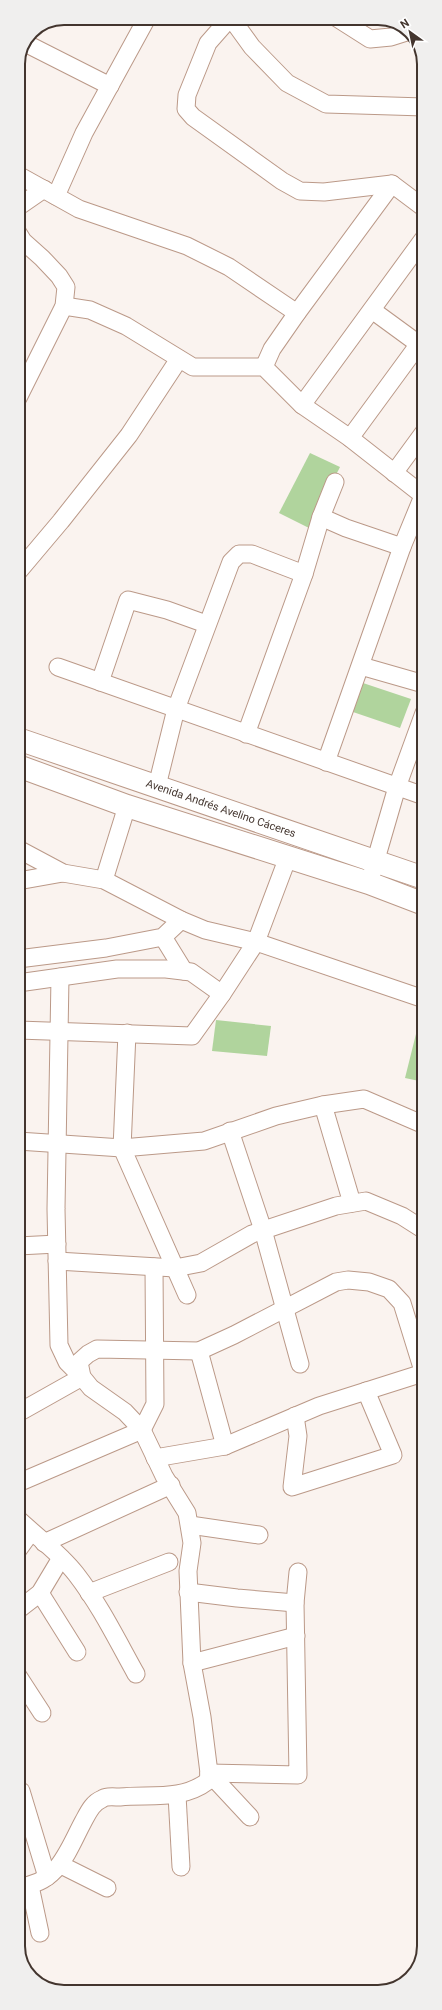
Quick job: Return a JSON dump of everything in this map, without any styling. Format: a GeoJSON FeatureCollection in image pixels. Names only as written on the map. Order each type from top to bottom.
{"type":"FeatureCollection","features":[{"type":"Feature","properties":{"kind":"street"},"geometry":{"type":"LineString","coordinates":[[25,204],[50,193],[143,25]]}},
{"type":"Feature","properties":{"kind":"street"},"geometry":{"type":"LineString","coordinates":[[224,25],[208,43],[187,95],[186,109],[193,117],[282,181],[300,190],[324,192],[392,184],[417,203]]}},
{"type":"Feature","properties":{"kind":"street"},"geometry":{"type":"LineString","coordinates":[[235,25],[252,47],[286,83],[326,104],[417,107]]}},
{"type":"Feature","properties":{"kind":"street"},"geometry":{"type":"LineString","coordinates":[[348,25],[370,39],[391,37],[402,33]]}},
{"type":"Feature","properties":{"kind":"street"},"geometry":{"type":"LineString","coordinates":[[30,46],[110,86]]}},
{"type":"Feature","properties":{"kind":"street"},"geometry":{"type":"LineString","coordinates":[[25,179],[79,209],[187,246],[229,267],[297,313]]}},
{"type":"Feature","properties":{"kind":"street"},"geometry":{"type":"LineString","coordinates":[[264,368],[272,349],[297,313],[392,184]]}},
{"type":"Feature","properties":{"kind":"street"},"geometry":{"type":"LineString","coordinates":[[25,243],[59,276],[66,287],[64,306],[25,384]]}},
{"type":"Feature","properties":{"kind":"street"},"geometry":{"type":"LineString","coordinates":[[302,406],[417,248]]}},
{"type":"Feature","properties":{"kind":"street"},"geometry":{"type":"LineString","coordinates":[[64,306],[90,310],[126,326],[193,367],[264,368],[302,406],[350,438],[417,491]]}},
{"type":"Feature","properties":{"kind":"street"},"geometry":{"type":"LineString","coordinates":[[372,310],[417,340]]}},
{"type":"Feature","properties":{"kind":"street"},"geometry":{"type":"LineString","coordinates":[[350,438],[417,350]]}},
{"type":"Feature","properties":{"kind":"street"},"geometry":{"type":"LineString","coordinates":[[25,564],[129,435],[179,359]]}},
{"type":"Feature","properties":{"kind":"street"},"geometry":{"type":"LineString","coordinates":[[394,473],[417,442]]}},
{"type":"Feature","properties":{"kind":"street"},"geometry":{"type":"LineString","coordinates":[[246,734],[304,574],[335,482]]}},
{"type":"Feature","properties":{"kind":"street"},"geometry":{"type":"LineString","coordinates":[[326,762],[402,547],[417,511]]}},
{"type":"Feature","properties":{"kind":"street"},"geometry":{"type":"LineString","coordinates":[[322,517],[346,528],[402,547]]}},
{"type":"Feature","properties":{"kind":"street"},"geometry":{"type":"LineString","coordinates":[[157,786],[176,709],[206,624],[231,562],[239,554],[252,554],[304,574]]}},
{"type":"Feature","properties":{"kind":"street"},"geometry":{"type":"LineString","coordinates":[[100,682],[128,600],[167,610],[206,624]]}},
{"type":"Feature","properties":{"kind":"street"},"geometry":{"type":"LineString","coordinates":[[361,666],[417,682]]}},
{"type":"Feature","properties":{"kind":"street"},"geometry":{"type":"LineString","coordinates":[[58,667],[417,794]]}},
{"type":"Feature","properties":{"kind":"street"},"geometry":{"type":"LineString","coordinates":[[369,883],[397,787],[417,732]]}},
{"type":"Feature","properties":{"kind":"street","name":"Avenida Andrés Avelino Cáceres"},"geometry":{"type":"LineString","coordinates":[[25,740],[417,876]]}},
{"type":"Feature","properties":{"kind":"street"},"geometry":{"type":"LineString","coordinates":[[25,769],[127,806],[369,883],[417,901]]}},
{"type":"Feature","properties":{"kind":"street"},"geometry":{"type":"LineString","coordinates":[[104,880],[127,806]]}},
{"type":"Feature","properties":{"kind":"street"},"geometry":{"type":"LineString","coordinates":[[25,853],[63,873],[104,880],[181,920],[205,930],[256,942],[417,992]]}},
{"type":"Feature","properties":{"kind":"street"},"geometry":{"type":"LineString","coordinates":[[25,1030],[192,1036],[256,942],[288,857]]}},
{"type":"Feature","properties":{"kind":"street"},"geometry":{"type":"LineString","coordinates":[[25,880],[63,873]]}},
{"type":"Feature","properties":{"kind":"street"},"geometry":{"type":"LineString","coordinates":[[25,958],[106,948],[163,936],[181,920]]}},
{"type":"Feature","properties":{"kind":"street"},"geometry":{"type":"LineString","coordinates":[[163,936],[184,971]]}},
{"type":"Feature","properties":{"kind":"street"},"geometry":{"type":"LineString","coordinates":[[25,982],[117,969],[166,969],[191,972],[222,994]]}},
{"type":"Feature","properties":{"kind":"street"},"geometry":{"type":"LineString","coordinates":[[25,1887],[47,1877],[61,1865],[91,1807],[102,1798],[177,1795],[197,1789],[208,1781],[209,1772],[202,1717],[192,1663],[188,1571],[192,1543],[187,1513],[155,1458],[142,1430],[125,1412],[91,1388],[67,1362],[59,1345],[57,1144],[60,977]]}},
{"type":"Feature","properties":{"kind":"street"},"geometry":{"type":"LineString","coordinates":[[127,1033],[122,1148],[188,1295]]}},
{"type":"Feature","properties":{"kind":"street"},"geometry":{"type":"LineString","coordinates":[[25,1141],[122,1148],[204,1141],[276,1116],[323,1105],[364,1099],[417,1121]]}},
{"type":"Feature","properties":{"kind":"street"},"geometry":{"type":"LineString","coordinates":[[323,1105],[352,1203]]}},
{"type":"Feature","properties":{"kind":"street"},"geometry":{"type":"LineString","coordinates":[[230,1131],[263,1230],[300,1364]]}},
{"type":"Feature","properties":{"kind":"street"},"geometry":{"type":"LineString","coordinates":[[57,1261],[175,1268],[201,1263],[252,1234],[336,1206],[366,1200],[402,1216],[417,1226]]}},
{"type":"Feature","properties":{"kind":"street"},"geometry":{"type":"LineString","coordinates":[[25,1246],[57,1244]]}},
{"type":"Feature","properties":{"kind":"street"},"geometry":{"type":"LineString","coordinates":[[25,1480],[142,1430],[155,1404],[154,1267]]}},
{"type":"Feature","properties":{"kind":"street"},"geometry":{"type":"LineString","coordinates":[[82,1377],[79,1362],[88,1354],[97,1349],[199,1351],[336,1282],[348,1280],[369,1282],[389,1289],[402,1303],[417,1351]]}},
{"type":"Feature","properties":{"kind":"street"},"geometry":{"type":"LineString","coordinates":[[199,1351],[225,1446]]}},
{"type":"Feature","properties":{"kind":"street"},"geometry":{"type":"LineString","coordinates":[[155,1458],[225,1446],[320,1406],[417,1375]]}},
{"type":"Feature","properties":{"kind":"street"},"geometry":{"type":"LineString","coordinates":[[25,1409],[82,1377]]}},
{"type":"Feature","properties":{"kind":"street"},"geometry":{"type":"LineString","coordinates":[[295,1416],[298,1436],[292,1487],[393,1456],[366,1391]]}},
{"type":"Feature","properties":{"kind":"street"},"geometry":{"type":"LineString","coordinates":[[44,1543],[171,1485]]}},
{"type":"Feature","properties":{"kind":"street"},"geometry":{"type":"LineString","coordinates":[[190,1525],[259,1536]]}},
{"type":"Feature","properties":{"kind":"street"},"geometry":{"type":"LineString","coordinates":[[25,1526],[61,1558],[75,1574],[100,1608],[136,1674]]}},
{"type":"Feature","properties":{"kind":"street"},"geometry":{"type":"LineString","coordinates":[[25,1540],[31,1532]]}},
{"type":"Feature","properties":{"kind":"street"},"geometry":{"type":"LineString","coordinates":[[25,1604],[40,1592],[61,1558]]}},
{"type":"Feature","properties":{"kind":"street"},"geometry":{"type":"LineString","coordinates":[[89,1593],[169,1562]]}},
{"type":"Feature","properties":{"kind":"street"},"geometry":{"type":"LineString","coordinates":[[209,1772],[298,1775],[295,1603],[298,1572]]}},
{"type":"Feature","properties":{"kind":"street"},"geometry":{"type":"LineString","coordinates":[[40,1592],[77,1652]]}},
{"type":"Feature","properties":{"kind":"street"},"geometry":{"type":"LineString","coordinates":[[188,1592],[295,1603]]}},
{"type":"Feature","properties":{"kind":"street"},"geometry":{"type":"LineString","coordinates":[[192,1663],[296,1636]]}},
{"type":"Feature","properties":{"kind":"street"},"geometry":{"type":"LineString","coordinates":[[25,1687],[42,1713]]}},
{"type":"Feature","properties":{"kind":"street"},"geometry":{"type":"LineString","coordinates":[[209,1772],[250,1817]]}},
{"type":"Feature","properties":{"kind":"street"},"geometry":{"type":"LineString","coordinates":[[177,1795],[181,1867]]}},
{"type":"Feature","properties":{"kind":"street"},"geometry":{"type":"LineString","coordinates":[[25,1804],[47,1877]]}},
{"type":"Feature","properties":{"kind":"street"},"geometry":{"type":"LineString","coordinates":[[61,1865],[106,1888]]}},
{"type":"Feature","properties":{"kind":"street"},"geometry":{"type":"LineString","coordinates":[[25,1890],[40,1933]]}},
{"type":"Feature","properties":{"kind":"green space"},"geometry":{"type":"Polygon","coordinates":[[[310,453],[340,467],[309,528],[279,513],[310,453]]]}},
{"type":"Feature","properties":{"kind":"green space"},"geometry":{"type":"Polygon","coordinates":[[[363,683],[411,699],[400,728],[353,712],[363,683]]]}},
{"type":"Feature","properties":{"kind":"green space"},"geometry":{"type":"Polygon","coordinates":[[[216,1020],[271,1026],[267,1056],[212,1051],[216,1020]]]}},
{"type":"Feature","properties":{"kind":"green space"},"geometry":{"type":"Polygon","coordinates":[[[417,1030],[417,1081],[405,1078],[417,1030]]]}}]}
